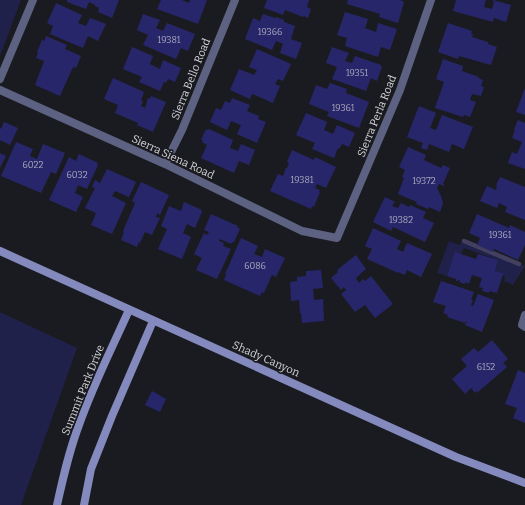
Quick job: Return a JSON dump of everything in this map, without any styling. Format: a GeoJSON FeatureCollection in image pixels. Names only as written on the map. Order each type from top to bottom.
{"type":"FeatureCollection","features":[{"type":"Feature","properties":{"kind":"main road","name":"Shady Canyon"},"geometry":{"type":"LineString","coordinates":[[0,251],[456,457],[525,483]]}},
{"type":"Feature","properties":{"kind":"main road","name":"Summit Park Drive"},"geometry":{"type":"LineString","coordinates":[[57,505],[62,481],[78,426],[96,381],[129,310]]}},
{"type":"Feature","properties":{"kind":"main road"},"geometry":{"type":"LineString","coordinates":[[84,505],[91,469],[153,321]]}},
{"type":"Feature","properties":{"kind":"street"},"geometry":{"type":"LineString","coordinates":[[0,79],[33,0]]}},
{"type":"Feature","properties":{"kind":"street","name":"Sierra Bello Road"},"geometry":{"type":"LineString","coordinates":[[165,164],[182,130],[235,0]]}},
{"type":"Feature","properties":{"kind":"street","name":"Sierra Perla Road"},"geometry":{"type":"LineString","coordinates":[[337,238],[400,90],[431,0]]}},
{"type":"Feature","properties":{"kind":"street","name":"Sierra Siena Road"},"geometry":{"type":"LineString","coordinates":[[0,90],[165,164],[302,231],[337,238]]}},
{"type":"Feature","properties":{"kind":"street"},"geometry":{"type":"LineString","coordinates":[[523,326],[525,314]]}},
{"type":"Feature","properties":{"kind":"shaded area"},"geometry":{"type":"Polygon","coordinates":[[[0,0],[21,0],[0,56],[0,0]]]}},
{"type":"Feature","properties":{"kind":"shaded area"},"geometry":{"type":"Polygon","coordinates":[[[449,241],[459,245],[467,242],[525,266],[513,285],[504,281],[505,276],[495,271],[498,260],[464,248],[461,254],[455,253],[447,276],[437,273],[449,241]]]}},
{"type":"Feature","properties":{"kind":"shaded area"},"geometry":{"type":"Polygon","coordinates":[[[0,312],[77,348],[21,505],[0,505],[0,312]]]}},
{"type":"Feature","properties":{"kind":"building"},"geometry":{"type":"Polygon","coordinates":[[[67,0],[119,0],[112,18],[98,12],[99,8],[89,2],[86,9],[67,2],[67,0]]]}},
{"type":"Feature","properties":{"kind":"building"},"geometry":{"type":"Polygon","coordinates":[[[161,0],[182,0],[189,3],[190,0],[207,0],[198,24],[157,9],[161,0]]]}},
{"type":"Feature","properties":{"kind":"building"},"geometry":{"type":"Polygon","coordinates":[[[267,0],[309,0],[307,7],[311,9],[308,18],[285,10],[283,15],[264,8],[267,0]]]}},
{"type":"Feature","properties":{"kind":"building"},"geometry":{"type":"Polygon","coordinates":[[[348,0],[400,0],[404,2],[398,23],[379,17],[380,14],[347,4],[348,0]]]}},
{"type":"Feature","properties":{"kind":"building"},"geometry":{"type":"Polygon","coordinates":[[[456,0],[486,0],[484,7],[492,9],[494,2],[493,0],[511,5],[506,22],[494,18],[493,22],[453,11],[456,0]]]}},
{"type":"Feature","properties":{"kind":"building"},"geometry":{"type":"Polygon","coordinates":[[[56,3],[82,15],[78,23],[86,26],[90,18],[106,24],[98,41],[88,36],[83,48],[50,34],[53,26],[47,23],[56,3]]]}},
{"type":"Feature","properties":{"kind":"building"},"geometry":{"type":"Polygon","coordinates":[[[345,12],[368,19],[365,28],[376,32],[378,23],[397,29],[390,50],[381,47],[378,57],[345,46],[347,38],[337,35],[345,12]]]}},
{"type":"Feature","properties":{"kind":"building"},"geometry":{"type":"Polygon","coordinates":[[[143,14],[160,20],[156,28],[163,31],[167,23],[195,34],[188,51],[181,48],[176,59],[143,45],[148,35],[137,30],[143,14]]]}},
{"type":"Feature","properties":{"kind":"building"},"geometry":{"type":"Polygon","coordinates":[[[263,14],[284,20],[284,22],[295,26],[291,39],[302,43],[296,59],[280,53],[283,44],[276,41],[272,50],[245,39],[253,18],[260,21],[263,14]]]}},
{"type":"Feature","properties":{"kind":"building"},"geometry":{"type":"Polygon","coordinates":[[[448,23],[472,31],[472,37],[488,42],[488,44],[497,47],[491,65],[459,56],[458,59],[438,52],[448,23]]]}},
{"type":"Feature","properties":{"kind":"building"},"geometry":{"type":"Polygon","coordinates":[[[46,36],[67,45],[65,49],[81,56],[76,68],[73,67],[60,96],[35,85],[44,61],[36,58],[37,52],[42,40],[44,41],[46,36]]]}},
{"type":"Feature","properties":{"kind":"building"},"geometry":{"type":"Polygon","coordinates":[[[132,47],[153,56],[150,64],[160,69],[163,60],[181,68],[175,82],[168,79],[166,83],[164,82],[160,91],[139,82],[142,77],[123,69],[132,47]]]}},
{"type":"Feature","properties":{"kind":"building"},"geometry":{"type":"Polygon","coordinates":[[[332,47],[349,53],[345,61],[352,63],[355,56],[381,65],[382,67],[377,81],[371,78],[366,91],[332,79],[337,67],[326,63],[332,47]]]}},
{"type":"Feature","properties":{"kind":"building"},"geometry":{"type":"Polygon","coordinates":[[[257,49],[291,64],[283,81],[278,79],[275,84],[280,86],[273,103],[252,94],[250,99],[230,90],[239,69],[254,75],[257,70],[249,67],[257,49]]]}},
{"type":"Feature","properties":{"kind":"building"},"geometry":{"type":"Polygon","coordinates":[[[443,59],[463,66],[462,71],[483,80],[481,86],[484,87],[481,96],[472,94],[470,100],[476,102],[470,117],[464,115],[463,117],[435,108],[444,82],[436,79],[443,59]]]}},
{"type":"Feature","properties":{"kind":"building"},"geometry":{"type":"Polygon","coordinates":[[[113,78],[144,92],[141,100],[143,101],[141,106],[145,108],[148,98],[150,99],[151,96],[166,102],[153,132],[137,125],[138,123],[115,113],[118,105],[104,99],[113,78]]]}},
{"type":"Feature","properties":{"kind":"building"},"geometry":{"type":"Polygon","coordinates":[[[330,83],[347,89],[346,93],[369,102],[359,128],[327,116],[329,112],[309,104],[316,85],[327,89],[330,83]]]}},
{"type":"Feature","properties":{"kind":"building"},"geometry":{"type":"Polygon","coordinates":[[[525,88],[525,115],[516,112],[525,88]]]}},
{"type":"Feature","properties":{"kind":"building"},"geometry":{"type":"Polygon","coordinates":[[[232,98],[250,105],[247,111],[259,116],[258,119],[266,122],[257,143],[237,134],[241,125],[231,121],[227,130],[210,122],[216,108],[221,110],[225,101],[230,103],[232,98]]]}},
{"type":"Feature","properties":{"kind":"building"},"geometry":{"type":"Polygon","coordinates":[[[419,106],[436,113],[430,128],[436,130],[442,115],[473,127],[464,149],[452,144],[449,152],[429,144],[427,150],[421,148],[423,143],[407,137],[419,106]]]}},
{"type":"Feature","properties":{"kind":"building"},"geometry":{"type":"Polygon","coordinates":[[[306,113],[327,122],[324,130],[333,134],[337,125],[355,133],[349,147],[342,144],[339,149],[338,148],[334,158],[312,149],[315,143],[296,135],[306,113]]]}},
{"type":"Feature","properties":{"kind":"building"},"geometry":{"type":"Polygon","coordinates":[[[518,120],[525,123],[525,169],[508,163],[512,152],[517,154],[522,142],[512,138],[518,120]]]}},
{"type":"Feature","properties":{"kind":"building"},"geometry":{"type":"Polygon","coordinates":[[[4,122],[18,128],[10,145],[0,140],[0,128],[1,129],[4,122]]]}},
{"type":"Feature","properties":{"kind":"building"},"geometry":{"type":"Polygon","coordinates":[[[206,129],[233,140],[230,148],[238,151],[241,144],[255,150],[249,165],[239,161],[234,173],[201,158],[207,145],[202,142],[203,140],[201,140],[206,129]]]}},
{"type":"Feature","properties":{"kind":"building"},"geometry":{"type":"Polygon","coordinates":[[[16,142],[33,149],[30,156],[37,159],[43,144],[65,153],[56,174],[51,172],[41,193],[1,176],[16,142]]]}},
{"type":"Feature","properties":{"kind":"building"},"geometry":{"type":"Polygon","coordinates":[[[408,147],[426,155],[424,160],[441,168],[443,165],[450,168],[443,184],[444,186],[439,184],[437,188],[443,203],[440,212],[429,207],[428,209],[416,204],[417,202],[398,194],[404,178],[402,177],[405,170],[399,167],[408,147]]]}},
{"type":"Feature","properties":{"kind":"building"},"geometry":{"type":"Polygon","coordinates":[[[292,150],[314,160],[315,157],[336,167],[326,188],[317,184],[315,188],[320,190],[320,192],[314,207],[312,206],[311,209],[270,191],[278,174],[283,176],[289,163],[287,162],[292,150]]]}},
{"type":"Feature","properties":{"kind":"building"},"geometry":{"type":"Polygon","coordinates":[[[0,153],[6,156],[0,168],[0,153]]]}},
{"type":"Feature","properties":{"kind":"building"},"geometry":{"type":"Polygon","coordinates":[[[79,154],[98,163],[98,165],[87,189],[78,185],[75,193],[83,197],[76,212],[49,200],[69,157],[76,161],[79,154]]]}},
{"type":"Feature","properties":{"kind":"building"},"geometry":{"type":"Polygon","coordinates":[[[107,169],[136,182],[129,197],[115,191],[112,196],[126,203],[112,234],[91,225],[96,213],[85,208],[95,188],[92,187],[95,180],[100,183],[107,169]]]}},
{"type":"Feature","properties":{"kind":"building"},"geometry":{"type":"Polygon","coordinates":[[[500,177],[525,187],[525,220],[505,212],[507,207],[499,203],[497,208],[480,201],[487,186],[496,190],[496,185],[500,177]]]}},
{"type":"Feature","properties":{"kind":"building"},"geometry":{"type":"Polygon","coordinates":[[[141,182],[169,195],[160,215],[157,213],[156,217],[160,218],[152,235],[145,232],[137,247],[121,240],[123,231],[135,203],[132,201],[141,182]]]}},
{"type":"Feature","properties":{"kind":"building"},"geometry":{"type":"Polygon","coordinates":[[[385,197],[395,202],[392,206],[398,208],[401,203],[426,212],[423,218],[434,223],[425,242],[393,227],[391,231],[373,222],[385,197]]]}},
{"type":"Feature","properties":{"kind":"building"},"geometry":{"type":"Polygon","coordinates":[[[184,202],[202,210],[202,212],[195,228],[187,224],[183,233],[191,237],[182,259],[158,249],[167,229],[161,226],[169,206],[181,211],[184,202]]]}},
{"type":"Feature","properties":{"kind":"building"},"geometry":{"type":"Polygon","coordinates":[[[211,214],[238,226],[237,227],[240,229],[234,242],[231,244],[220,239],[219,241],[224,243],[223,246],[231,249],[217,279],[196,270],[202,258],[194,254],[204,233],[207,235],[209,232],[204,230],[211,214]]]}},
{"type":"Feature","properties":{"kind":"building"},"geometry":{"type":"Polygon","coordinates":[[[477,214],[509,228],[510,225],[525,232],[525,245],[518,260],[494,249],[493,252],[477,245],[480,238],[469,233],[477,214]]]}},
{"type":"Feature","properties":{"kind":"building"},"geometry":{"type":"Polygon","coordinates":[[[373,228],[401,241],[397,249],[403,252],[407,243],[432,254],[421,277],[407,270],[405,275],[398,273],[367,259],[372,249],[365,246],[373,228]]]}},
{"type":"Feature","properties":{"kind":"building"},"geometry":{"type":"Polygon","coordinates":[[[241,238],[258,246],[254,254],[262,257],[265,249],[285,258],[276,277],[272,275],[264,293],[262,292],[260,296],[224,280],[225,274],[241,238]]]}},
{"type":"Feature","properties":{"kind":"building"},"geometry":{"type":"Polygon","coordinates":[[[455,252],[476,259],[478,254],[498,260],[495,271],[504,274],[497,293],[482,291],[483,288],[479,287],[482,278],[472,275],[469,284],[465,282],[465,284],[459,282],[460,280],[456,281],[456,279],[447,276],[455,252]]]}},
{"type":"Feature","properties":{"kind":"building"},"geometry":{"type":"Polygon","coordinates":[[[356,255],[366,269],[356,278],[359,283],[363,279],[365,281],[371,276],[393,304],[375,318],[365,305],[355,312],[341,294],[346,290],[344,287],[341,290],[331,278],[338,272],[337,270],[356,255]]]}},
{"type":"Feature","properties":{"kind":"building"},"geometry":{"type":"Polygon","coordinates":[[[321,270],[323,288],[313,289],[314,300],[323,299],[324,321],[302,323],[299,300],[291,301],[290,282],[297,281],[297,277],[306,276],[306,271],[321,270]]]}},
{"type":"Feature","properties":{"kind":"building"},"geometry":{"type":"Polygon","coordinates":[[[441,281],[474,292],[471,300],[473,300],[471,305],[473,306],[478,294],[494,300],[482,332],[465,325],[467,321],[465,323],[447,317],[448,315],[443,313],[446,306],[433,302],[441,281]]]}},
{"type":"Feature","properties":{"kind":"building"},"geometry":{"type":"Polygon","coordinates":[[[492,340],[508,359],[503,363],[507,367],[478,392],[477,391],[475,393],[471,388],[465,394],[452,379],[467,366],[461,359],[474,348],[478,352],[492,340]]]}},
{"type":"Feature","properties":{"kind":"building"},"geometry":{"type":"Polygon","coordinates":[[[518,370],[525,373],[525,423],[513,418],[517,408],[505,404],[518,370]]]}},
{"type":"Feature","properties":{"kind":"building"},"geometry":{"type":"Polygon","coordinates":[[[152,391],[166,399],[160,412],[145,405],[152,391]]]}},
{"type":"Feature","properties":{"kind":"waterway"},"geometry":{"type":"LineString","coordinates":[[464,241],[519,264]]}}]}
